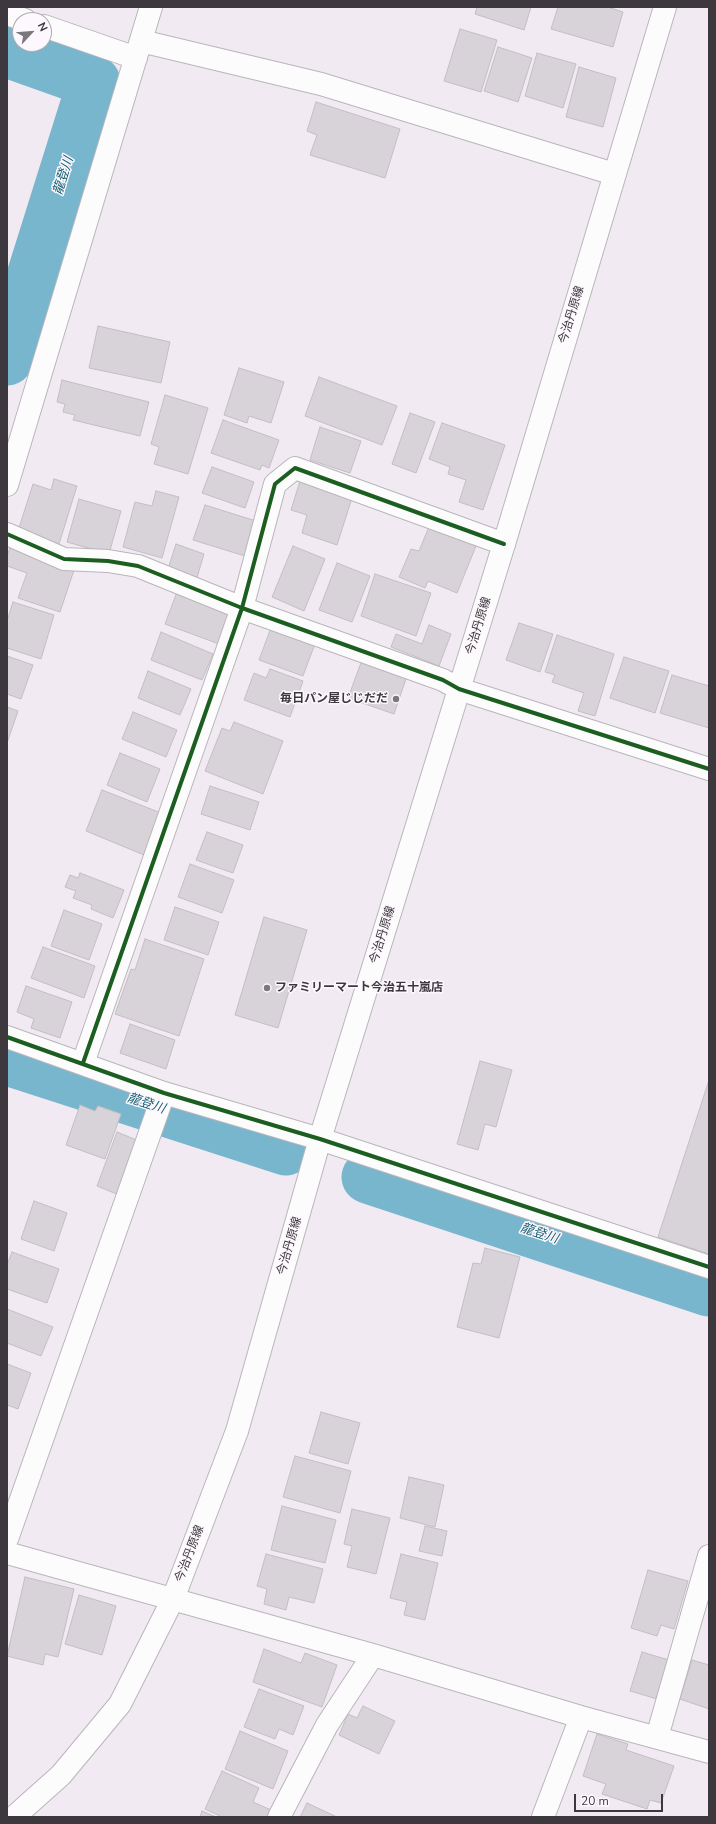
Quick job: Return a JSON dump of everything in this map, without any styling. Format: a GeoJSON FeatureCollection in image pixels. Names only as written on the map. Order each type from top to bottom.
{"type":"FeatureCollection","features":[{"type":"Feature","properties":{"kind":"street"},"geometry":{"type":"LineString","coordinates":[[7,485],[151,7]]}},
{"type":"Feature","properties":{"kind":"street","name":"今治丹原線"},"geometry":{"type":"LineString","coordinates":[[14,1817],[61,1775],[120,1704],[173,1599],[237,1431],[320,1139],[504,544],[614,174],[661,8]]}},
{"type":"Feature","properties":{"kind":"street"},"geometry":{"type":"LineString","coordinates":[[52,28],[138,49],[321,84],[614,174]]}},
{"type":"Feature","properties":{"kind":"street"},"geometry":{"type":"LineString","coordinates":[[83,1063],[242,608],[275,484],[295,468],[504,544]]}},
{"type":"Feature","properties":{"kind":"street"},"geometry":{"type":"LineString","coordinates":[[7,534],[64,559],[108,561],[138,566],[242,608],[442,680],[459,689],[709,770]]}},
{"type":"Feature","properties":{"kind":"street"},"geometry":{"type":"LineString","coordinates":[[7,1037],[164,1093],[320,1139],[709,1267]]}},
{"type":"Feature","properties":{"kind":"street"},"geometry":{"type":"LineString","coordinates":[[7,1539],[164,1093]]}},
{"type":"Feature","properties":{"kind":"street"},"geometry":{"type":"LineString","coordinates":[[7,1553],[373,1654],[581,1717],[709,1752]]}},
{"type":"Feature","properties":{"kind":"street"},"geometry":{"type":"LineString","coordinates":[[657,1737],[709,1556]]}},
{"type":"Feature","properties":{"kind":"street"},"geometry":{"type":"LineString","coordinates":[[279,1817],[327,1725],[373,1654]]}},
{"type":"Feature","properties":{"kind":"street"},"geometry":{"type":"LineString","coordinates":[[544,1817],[581,1717]]}},
{"type":"Feature","properties":{"kind":"building"},"geometry":{"type":"Polygon","coordinates":[[[477,7],[531,7],[524,30],[475,14],[477,7]]]}},
{"type":"Feature","properties":{"kind":"building"},"geometry":{"type":"Polygon","coordinates":[[[558,7],[608,7],[623,12],[613,47],[551,29],[558,7]]]}},
{"type":"Feature","properties":{"kind":"building"},"geometry":{"type":"Polygon","coordinates":[[[460,29],[497,40],[481,92],[444,81],[460,29]]]}},
{"type":"Feature","properties":{"kind":"building"},"geometry":{"type":"Polygon","coordinates":[[[498,47],[532,58],[518,102],[484,91],[498,47]]]}},
{"type":"Feature","properties":{"kind":"building"},"geometry":{"type":"Polygon","coordinates":[[[537,53],[576,64],[563,108],[525,96],[537,53]]]}},
{"type":"Feature","properties":{"kind":"building"},"geometry":{"type":"Polygon","coordinates":[[[579,67],[616,78],[603,127],[566,117],[579,67]]]}},
{"type":"Feature","properties":{"kind":"building"},"geometry":{"type":"Polygon","coordinates":[[[316,102],[400,129],[385,178],[310,155],[317,135],[307,131],[316,102]]]}},
{"type":"Feature","properties":{"kind":"building"},"geometry":{"type":"Polygon","coordinates":[[[98,326],[170,342],[161,383],[89,368],[98,326]]]}},
{"type":"Feature","properties":{"kind":"building"},"geometry":{"type":"Polygon","coordinates":[[[239,368],[284,382],[271,423],[249,416],[247,423],[224,415],[239,368]]]}},
{"type":"Feature","properties":{"kind":"building"},"geometry":{"type":"Polygon","coordinates":[[[319,377],[397,406],[382,445],[305,416],[319,377]]]}},
{"type":"Feature","properties":{"kind":"building"},"geometry":{"type":"Polygon","coordinates":[[[62,380],[149,402],[140,436],[73,420],[75,415],[63,412],[65,404],[57,402],[62,380]]]}},
{"type":"Feature","properties":{"kind":"building"},"geometry":{"type":"Polygon","coordinates":[[[165,395],[208,408],[188,474],[154,464],[159,447],[151,444],[165,395]]]}},
{"type":"Feature","properties":{"kind":"building"},"geometry":{"type":"Polygon","coordinates":[[[410,413],[435,422],[416,473],[392,464],[410,413]]]}},
{"type":"Feature","properties":{"kind":"building"},"geometry":{"type":"Polygon","coordinates":[[[223,420],[279,440],[269,468],[262,465],[260,470],[211,453],[223,420]]]}},
{"type":"Feature","properties":{"kind":"building"},"geometry":{"type":"Polygon","coordinates":[[[442,423],[505,445],[483,510],[459,502],[466,480],[448,474],[450,467],[429,459],[442,423]]]}},
{"type":"Feature","properties":{"kind":"building"},"geometry":{"type":"Polygon","coordinates":[[[320,427],[361,441],[350,473],[310,460],[320,427]]]}},
{"type":"Feature","properties":{"kind":"building"},"geometry":{"type":"Polygon","coordinates":[[[212,467],[254,482],[245,508],[202,493],[212,467]]]}},
{"type":"Feature","properties":{"kind":"building"},"geometry":{"type":"Polygon","coordinates":[[[54,479],[77,486],[59,544],[18,531],[33,484],[51,490],[54,479]]]}},
{"type":"Feature","properties":{"kind":"building"},"geometry":{"type":"Polygon","coordinates":[[[300,481],[352,498],[337,545],[302,533],[307,515],[291,510],[300,481]]]}},
{"type":"Feature","properties":{"kind":"building"},"geometry":{"type":"Polygon","coordinates":[[[156,491],[179,497],[162,558],[123,547],[135,502],[152,506],[156,491]]]}},
{"type":"Feature","properties":{"kind":"building"},"geometry":{"type":"Polygon","coordinates":[[[79,499],[121,511],[109,554],[67,542],[79,499]]]}},
{"type":"Feature","properties":{"kind":"building"},"geometry":{"type":"Polygon","coordinates":[[[205,505],[256,521],[245,556],[193,540],[205,505]]]}},
{"type":"Feature","properties":{"kind":"building"},"geometry":{"type":"Polygon","coordinates":[[[429,527],[476,546],[457,593],[428,581],[425,588],[399,577],[411,549],[419,551],[429,527]]]}},
{"type":"Feature","properties":{"kind":"building"},"geometry":{"type":"Polygon","coordinates":[[[176,544],[204,554],[196,581],[167,572],[176,544]]]}},
{"type":"Feature","properties":{"kind":"building"},"geometry":{"type":"Polygon","coordinates":[[[293,546],[325,559],[304,611],[272,597],[293,546]]]}},
{"type":"Feature","properties":{"kind":"building"},"geometry":{"type":"Polygon","coordinates":[[[10,548],[74,570],[60,612],[18,598],[27,573],[7,566],[7,556],[10,548]]]}},
{"type":"Feature","properties":{"kind":"building"},"geometry":{"type":"Polygon","coordinates":[[[337,563],[370,576],[352,622],[319,610],[337,563]]]}},
{"type":"Feature","properties":{"kind":"building"},"geometry":{"type":"Polygon","coordinates":[[[375,574],[431,593],[416,636],[361,616],[375,574]]]}},
{"type":"Feature","properties":{"kind":"building"},"geometry":{"type":"Polygon","coordinates":[[[177,592],[230,612],[219,644],[165,624],[177,592]]]}},
{"type":"Feature","properties":{"kind":"building"},"geometry":{"type":"Polygon","coordinates":[[[13,602],[54,615],[41,659],[7,648],[7,621],[13,602]]]}},
{"type":"Feature","properties":{"kind":"building"},"geometry":{"type":"Polygon","coordinates":[[[519,623],[553,634],[540,672],[506,660],[519,623]]]}},
{"type":"Feature","properties":{"kind":"building"},"geometry":{"type":"Polygon","coordinates":[[[272,625],[316,641],[303,676],[259,660],[272,625]]]}},
{"type":"Feature","properties":{"kind":"building"},"geometry":{"type":"Polygon","coordinates":[[[429,625],[451,634],[439,666],[391,647],[396,634],[422,644],[429,625]]]}},
{"type":"Feature","properties":{"kind":"building"},"geometry":{"type":"Polygon","coordinates":[[[161,632],[213,654],[202,680],[151,660],[161,632]]]}},
{"type":"Feature","properties":{"kind":"building"},"geometry":{"type":"Polygon","coordinates":[[[557,635],[614,654],[595,716],[578,711],[584,693],[552,682],[555,675],[545,672],[557,635]]]}},
{"type":"Feature","properties":{"kind":"building"},"geometry":{"type":"Polygon","coordinates":[[[7,656],[33,665],[21,699],[7,694],[7,656]]]}},
{"type":"Feature","properties":{"kind":"building"},"geometry":{"type":"Polygon","coordinates":[[[624,657],[669,671],[655,713],[610,698],[624,657]]]}},
{"type":"Feature","properties":{"kind":"building"},"geometry":{"type":"Polygon","coordinates":[[[362,660],[407,676],[394,714],[348,698],[362,660]]]}},
{"type":"Feature","properties":{"kind":"building"},"geometry":{"type":"Polygon","coordinates":[[[270,669],[303,681],[290,717],[244,700],[254,673],[266,678],[270,669]]]}},
{"type":"Feature","properties":{"kind":"building"},"geometry":{"type":"Polygon","coordinates":[[[148,671],[191,689],[180,715],[138,698],[148,671]]]}},
{"type":"Feature","properties":{"kind":"building"},"geometry":{"type":"Polygon","coordinates":[[[672,675],[709,686],[709,728],[660,713],[672,675]]]}},
{"type":"Feature","properties":{"kind":"building"},"geometry":{"type":"Polygon","coordinates":[[[7,707],[18,711],[7,743],[7,707]]]}},
{"type":"Feature","properties":{"kind":"building"},"geometry":{"type":"Polygon","coordinates":[[[133,712],[177,730],[166,757],[122,739],[133,712]]]}},
{"type":"Feature","properties":{"kind":"building"},"geometry":{"type":"Polygon","coordinates":[[[234,722],[283,741],[263,794],[205,771],[222,728],[230,731],[234,722]]]}},
{"type":"Feature","properties":{"kind":"building"},"geometry":{"type":"Polygon","coordinates":[[[120,753],[160,769],[147,802],[107,785],[120,753]]]}},
{"type":"Feature","properties":{"kind":"building"},"geometry":{"type":"Polygon","coordinates":[[[210,786],[259,802],[250,830],[201,814],[210,786]]]}},
{"type":"Feature","properties":{"kind":"building"},"geometry":{"type":"Polygon","coordinates":[[[102,790],[161,813],[144,855],[86,831],[102,790]]]}},
{"type":"Feature","properties":{"kind":"building"},"geometry":{"type":"Polygon","coordinates":[[[207,832],[243,845],[233,873],[196,860],[207,832]]]}},
{"type":"Feature","properties":{"kind":"building"},"geometry":{"type":"Polygon","coordinates":[[[190,864],[234,880],[222,913],[178,897],[190,864]]]}},
{"type":"Feature","properties":{"kind":"building"},"geometry":{"type":"Polygon","coordinates":[[[80,873],[124,890],[113,918],[91,909],[92,905],[73,898],[76,891],[65,887],[70,875],[78,878],[80,873]]]}},
{"type":"Feature","properties":{"kind":"building"},"geometry":{"type":"Polygon","coordinates":[[[175,907],[219,922],[208,955],[164,940],[175,907]]]}},
{"type":"Feature","properties":{"kind":"building"},"geometry":{"type":"Polygon","coordinates":[[[64,910],[102,924],[89,960],[51,946],[64,910]]]}},
{"type":"Feature","properties":{"kind":"building"},"geometry":{"type":"Polygon","coordinates":[[[264,917],[307,930],[278,1028],[235,1015],[264,917]]]}},
{"type":"Feature","properties":{"kind":"building"},"geometry":{"type":"Polygon","coordinates":[[[145,939],[204,959],[179,1036],[115,1014],[131,969],[135,970],[145,939]]]}},
{"type":"Feature","properties":{"kind":"building"},"geometry":{"type":"Polygon","coordinates":[[[43,947],[95,966],[84,998],[31,978],[43,947]]]}},
{"type":"Feature","properties":{"kind":"building"},"geometry":{"type":"Polygon","coordinates":[[[26,986],[72,1002],[60,1038],[31,1028],[34,1019],[17,1012],[26,986]]]}},
{"type":"Feature","properties":{"kind":"building"},"geometry":{"type":"Polygon","coordinates":[[[130,1024],[175,1040],[166,1069],[120,1053],[130,1024]]]}},
{"type":"Feature","properties":{"kind":"building"},"geometry":{"type":"Polygon","coordinates":[[[480,1061],[512,1070],[496,1127],[485,1124],[478,1150],[457,1144],[480,1061]]]}},
{"type":"Feature","properties":{"kind":"building"},"geometry":{"type":"Polygon","coordinates":[[[709,1080],[709,1254],[658,1237],[709,1080]]]}},
{"type":"Feature","properties":{"kind":"building"},"geometry":{"type":"Polygon","coordinates":[[[80,1105],[95,1111],[98,1106],[121,1114],[105,1159],[66,1145],[80,1105]]]}},
{"type":"Feature","properties":{"kind":"building"},"geometry":{"type":"Polygon","coordinates":[[[117,1132],[139,1141],[119,1195],[97,1186],[117,1132]]]}},
{"type":"Feature","properties":{"kind":"building"},"geometry":{"type":"Polygon","coordinates":[[[34,1201],[67,1213],[54,1251],[21,1239],[34,1201]]]}},
{"type":"Feature","properties":{"kind":"building"},"geometry":{"type":"Polygon","coordinates":[[[485,1248],[520,1257],[499,1338],[457,1327],[473,1263],[481,1264],[485,1248]]]}},
{"type":"Feature","properties":{"kind":"building"},"geometry":{"type":"Polygon","coordinates":[[[12,1252],[59,1269],[47,1303],[7,1289],[7,1265],[12,1252]]]}},
{"type":"Feature","properties":{"kind":"building"},"geometry":{"type":"Polygon","coordinates":[[[7,1309],[53,1327],[41,1356],[7,1343],[7,1309]]]}},
{"type":"Feature","properties":{"kind":"building"},"geometry":{"type":"Polygon","coordinates":[[[7,1364],[31,1373],[18,1409],[7,1405],[7,1364]]]}},
{"type":"Feature","properties":{"kind":"building"},"geometry":{"type":"Polygon","coordinates":[[[321,1412],[360,1423],[348,1464],[309,1453],[321,1412]]]}},
{"type":"Feature","properties":{"kind":"building"},"geometry":{"type":"Polygon","coordinates":[[[295,1456],[351,1471],[340,1513],[283,1497],[295,1456]]]}},
{"type":"Feature","properties":{"kind":"building"},"geometry":{"type":"Polygon","coordinates":[[[409,1477],[444,1485],[435,1527],[400,1518],[409,1477]]]}},
{"type":"Feature","properties":{"kind":"building"},"geometry":{"type":"Polygon","coordinates":[[[282,1506],[336,1520],[325,1563],[271,1550],[282,1506]]]}},
{"type":"Feature","properties":{"kind":"building"},"geometry":{"type":"Polygon","coordinates":[[[352,1509],[390,1518],[376,1574],[347,1567],[352,1546],[344,1544],[352,1509]]]}},
{"type":"Feature","properties":{"kind":"building"},"geometry":{"type":"Polygon","coordinates":[[[425,1526],[447,1531],[442,1556],[419,1551],[425,1526]]]}},
{"type":"Feature","properties":{"kind":"building"},"geometry":{"type":"Polygon","coordinates":[[[266,1554],[323,1569],[314,1603],[289,1597],[286,1610],[264,1604],[267,1589],[257,1586],[266,1554]]]}},
{"type":"Feature","properties":{"kind":"building"},"geometry":{"type":"Polygon","coordinates":[[[401,1554],[438,1563],[425,1620],[404,1615],[407,1602],[390,1598],[401,1554]]]}},
{"type":"Feature","properties":{"kind":"building"},"geometry":{"type":"Polygon","coordinates":[[[648,1570],[688,1581],[674,1629],[661,1625],[657,1636],[631,1628],[648,1570]]]}},
{"type":"Feature","properties":{"kind":"building"},"geometry":{"type":"Polygon","coordinates":[[[25,1577],[74,1589],[58,1657],[45,1654],[43,1665],[7,1656],[25,1577]]]}},
{"type":"Feature","properties":{"kind":"building"},"geometry":{"type":"Polygon","coordinates":[[[79,1595],[116,1606],[102,1655],[65,1644],[79,1595]]]}},
{"type":"Feature","properties":{"kind":"building"},"geometry":{"type":"Polygon","coordinates":[[[264,1649],[301,1663],[305,1653],[337,1665],[322,1707],[253,1682],[264,1649]]]}},
{"type":"Feature","properties":{"kind":"building"},"geometry":{"type":"Polygon","coordinates":[[[642,1652],[669,1660],[657,1699],[630,1691],[642,1652]]]}},
{"type":"Feature","properties":{"kind":"building"},"geometry":{"type":"Polygon","coordinates":[[[692,1660],[709,1665],[709,1709],[680,1699],[692,1660]]]}},
{"type":"Feature","properties":{"kind":"building"},"geometry":{"type":"Polygon","coordinates":[[[259,1689],[304,1706],[293,1735],[279,1729],[275,1739],[244,1727],[259,1689]]]}},
{"type":"Feature","properties":{"kind":"building"},"geometry":{"type":"Polygon","coordinates":[[[363,1706],[395,1721],[379,1754],[339,1735],[348,1714],[357,1718],[363,1706]]]}},
{"type":"Feature","properties":{"kind":"building"},"geometry":{"type":"Polygon","coordinates":[[[240,1731],[288,1751],[273,1789],[225,1769],[240,1731]]]}},
{"type":"Feature","properties":{"kind":"building"},"geometry":{"type":"Polygon","coordinates":[[[597,1734],[628,1744],[626,1750],[674,1766],[661,1803],[650,1800],[647,1809],[602,1794],[606,1784],[583,1776],[597,1734]]]}},
{"type":"Feature","properties":{"kind":"building"},"geometry":{"type":"Polygon","coordinates":[[[222,1771],[259,1788],[253,1802],[271,1810],[268,1817],[222,1817],[205,1809],[222,1771]]]}},
{"type":"Feature","properties":{"kind":"building"},"geometry":{"type":"Polygon","coordinates":[[[307,1803],[337,1817],[300,1817],[307,1803]]]}},
{"type":"Feature","properties":{"kind":"building"},"geometry":{"type":"Polygon","coordinates":[[[202,1811],[216,1817],[200,1817],[202,1811]]]}},
{"type":"Feature","properties":{"kind":"waterway","name":"龍登川"},"geometry":{"type":"LineString","coordinates":[[7,51],[94,82],[7,359]]}},
{"type":"Feature","properties":{"kind":"waterway","name":"龍登川"},"geometry":{"type":"LineString","coordinates":[[7,1059],[286,1149]]}},
{"type":"Feature","properties":{"kind":"waterway","name":"龍登川"},"geometry":{"type":"LineString","coordinates":[[368,1177],[709,1290]]}},
{"type":"Feature","properties":{"kind":"cycle path"},"geometry":{"type":"LineString","coordinates":[[83,1063],[242,608],[275,484],[295,468],[504,544]]}},
{"type":"Feature","properties":{"kind":"cycle path"},"geometry":{"type":"LineString","coordinates":[[7,534],[64,559],[108,561],[138,566],[242,608],[443,680],[459,689],[709,769]]}},
{"type":"Feature","properties":{"kind":"cycle path"},"geometry":{"type":"LineString","coordinates":[[7,1037],[164,1093],[320,1139],[709,1267]]}},
{"type":"Feature","properties":{"kind":"place","name":"毎日パン屋じじだだ"},"geometry":{"type":"Point","coordinates":[396,699]}},
{"type":"Feature","properties":{"kind":"place","name":"ファミリーマート今治五十嵐店"},"geometry":{"type":"Point","coordinates":[267,988]}}]}
